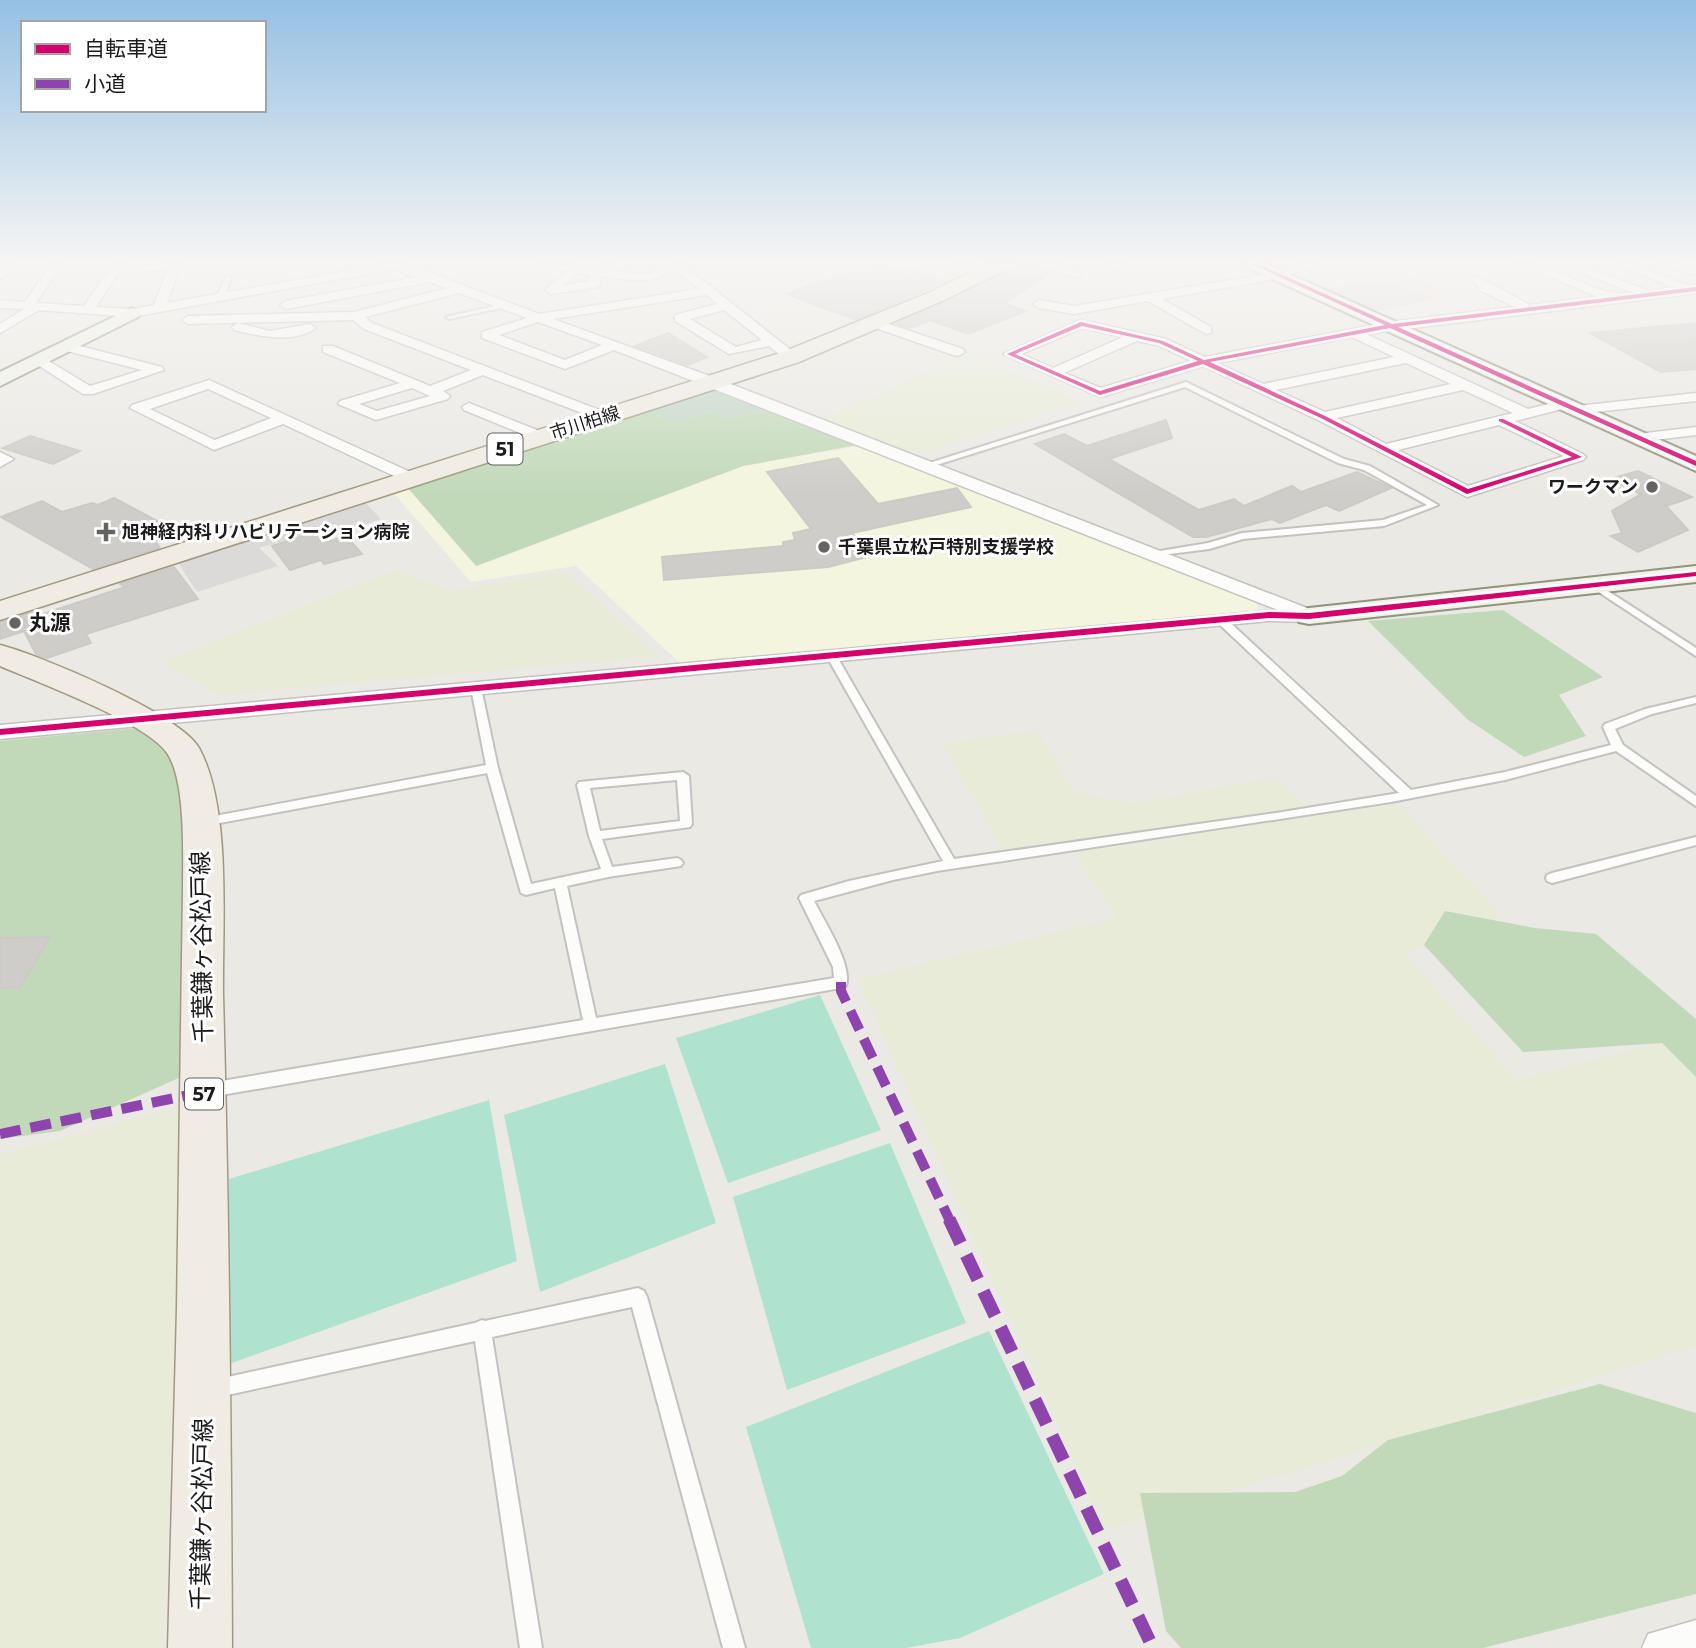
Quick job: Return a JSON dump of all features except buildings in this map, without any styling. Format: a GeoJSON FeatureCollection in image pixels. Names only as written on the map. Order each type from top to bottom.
{"type":"FeatureCollection","features":[{"type":"Feature","properties":{"kind":"main road","name":"市川柏線"},"geometry":{"type":"LineString","coordinates":[[0,611],[713,382],[829,341]]}},
{"type":"Feature","properties":{"kind":"main road","name":"千葉鎌ヶ谷松戸線"},"geometry":{"type":"LineString","coordinates":[[0,654],[143,718],[181,747],[193,772],[200,823],[204,1092],[200,1648]]}},
{"type":"Feature","properties":{"kind":"street"},"geometry":{"type":"LineString","coordinates":[[0,380],[74,341]]}},
{"type":"Feature","properties":{"kind":"street"},"geometry":{"type":"LineString","coordinates":[[407,341],[605,417]]}},
{"type":"Feature","properties":{"kind":"street"},"geometry":{"type":"LineString","coordinates":[[502,341],[565,365],[614,345]]}},
{"type":"Feature","properties":{"kind":"street"},"geometry":{"type":"LineString","coordinates":[[603,341],[1157,554],[1309,616]]}},
{"type":"Feature","properties":{"kind":"street"},"geometry":{"type":"LineString","coordinates":[[717,341],[734,351],[772,341],[791,356]]}},
{"type":"Feature","properties":{"kind":"street"},"geometry":{"type":"LineString","coordinates":[[926,341],[958,352]]}},
{"type":"Feature","properties":{"kind":"street"},"geometry":{"type":"LineString","coordinates":[[1041,341],[1010,354],[1100,393],[1206,361],[1311,341]]}},
{"type":"Feature","properties":{"kind":"street"},"geometry":{"type":"LineString","coordinates":[[1054,372],[1126,341]]}},
{"type":"Feature","properties":{"kind":"street"},"geometry":{"type":"LineString","coordinates":[[1157,341],[1265,388],[1467,492],[1578,457],[1501,420]]}},
{"type":"Feature","properties":{"kind":"street"},"geometry":{"type":"LineString","coordinates":[[1371,341],[1527,414]]}},
{"type":"Feature","properties":{"kind":"street"},"geometry":{"type":"LineString","coordinates":[[1423,341],[1696,464]]}},
{"type":"Feature","properties":{"kind":"street"},"geometry":{"type":"LineString","coordinates":[[37,360],[88,391],[156,370],[64,346]]}},
{"type":"Feature","properties":{"kind":"street"},"geometry":{"type":"LineString","coordinates":[[328,349],[443,396],[376,416],[345,404],[412,384]]}},
{"type":"Feature","properties":{"kind":"street"},"geometry":{"type":"LineString","coordinates":[[1265,388],[1409,358]]}},
{"type":"Feature","properties":{"kind":"street"},"geometry":{"type":"LineString","coordinates":[[432,390],[484,370]]}},
{"type":"Feature","properties":{"kind":"street"},"geometry":{"type":"LineString","coordinates":[[283,419],[214,445],[137,408],[209,384],[413,479]]}},
{"type":"Feature","properties":{"kind":"street"},"geometry":{"type":"LineString","coordinates":[[1323,417],[1465,385]]}},
{"type":"Feature","properties":{"kind":"street"},"geometry":{"type":"LineString","coordinates":[[1384,449],[1527,414],[1571,407],[1696,397]]}},
{"type":"Feature","properties":{"kind":"street"},"geometry":{"type":"LineString","coordinates":[[468,407],[542,437]]}},
{"type":"Feature","properties":{"kind":"street"},"geometry":{"type":"LineString","coordinates":[[1638,438],[1696,430]]}},
{"type":"Feature","properties":{"kind":"street"},"geometry":{"type":"LineString","coordinates":[[0,457],[6,459],[0,462]]}},
{"type":"Feature","properties":{"kind":"street"},"geometry":{"type":"LineString","coordinates":[[0,732],[1269,615],[1309,616],[1693,576]]}},
{"type":"Feature","properties":{"kind":"street"},"geometry":{"type":"LineString","coordinates":[[1662,1648],[1696,1640]]}},
{"type":"Feature","properties":{"kind":"lane"},"geometry":{"type":"LineString","coordinates":[[927,465],[1186,384],[1341,461],[1367,468],[1434,505],[1384,523],[1241,536],[1219,544],[1157,554]]}},
{"type":"Feature","properties":{"kind":"lane"},"geometry":{"type":"LineString","coordinates":[[1594,585],[1696,653]]}},
{"type":"Feature","properties":{"kind":"lane"},"geometry":{"type":"LineString","coordinates":[[1221,620],[1409,795]]}},
{"type":"Feature","properties":{"kind":"lane"},"geometry":{"type":"LineString","coordinates":[[831,655],[950,862]]}},
{"type":"Feature","properties":{"kind":"lane"},"geometry":{"type":"LineString","coordinates":[[476,688],[492,768],[526,890],[608,872],[677,863]]}},
{"type":"Feature","properties":{"kind":"lane"},"geometry":{"type":"LineString","coordinates":[[1696,700],[1649,711],[1609,727],[1618,747],[1696,802]]}},
{"type":"Feature","properties":{"kind":"lane"},"geometry":{"type":"LineString","coordinates":[[204,1092],[407,1054],[591,1026],[841,982],[839,967],[806,898],[950,862],[1409,795],[1618,747]]}},
{"type":"Feature","properties":{"kind":"lane"},"geometry":{"type":"LineString","coordinates":[[200,823],[492,768]]}},
{"type":"Feature","properties":{"kind":"lane"},"geometry":{"type":"LineString","coordinates":[[595,836],[687,824],[683,776],[583,785],[595,836],[608,872]]}},
{"type":"Feature","properties":{"kind":"lane"},"geometry":{"type":"LineString","coordinates":[[1552,878],[1696,841]]}},
{"type":"Feature","properties":{"kind":"lane"},"geometry":{"type":"LineString","coordinates":[[560,883],[591,1026]]}},
{"type":"Feature","properties":{"kind":"lane"},"geometry":{"type":"LineString","coordinates":[[203,1392],[638,1297],[734,1648]]}},
{"type":"Feature","properties":{"kind":"lane"},"geometry":{"type":"LineString","coordinates":[[482,1329],[531,1648]]}},
{"type":"Feature","properties":{"kind":"shaded area"},"geometry":{"type":"Polygon","coordinates":[[[969,351],[1083,403],[913,455],[820,421],[969,351]]]}},
{"type":"Feature","properties":{"kind":"shaded area"},"geometry":{"type":"Polygon","coordinates":[[[710,387],[765,409],[731,420],[713,411],[673,424],[647,407],[710,387]]]}},
{"type":"Feature","properties":{"kind":"shaded area"},"geometry":{"type":"Polygon","coordinates":[[[647,407],[673,424],[713,411],[731,420],[765,409],[857,445],[743,466],[476,566],[406,486],[647,407]]]}},
{"type":"Feature","properties":{"kind":"shaded area","name":"千葉県立松戸特別支援学校"},"geometry":{"type":"Polygon","coordinates":[[[859,446],[1257,600],[1257,612],[682,665],[576,566],[471,582],[392,491],[406,486],[477,566],[744,466],[859,446]]]}},
{"type":"Feature","properties":{"kind":"shaded area"},"geometry":{"type":"Polygon","coordinates":[[[362,499],[381,519],[334,535],[325,528],[259,548],[278,566],[197,592],[177,561],[362,499]]]}},
{"type":"Feature","properties":{"kind":"shaded area"},"geometry":{"type":"Polygon","coordinates":[[[395,571],[451,591],[566,573],[658,656],[218,695],[162,662],[395,571]]]}},
{"type":"Feature","properties":{"kind":"shaded area"},"geometry":{"type":"Polygon","coordinates":[[[1503,610],[1603,677],[1559,695],[1586,736],[1524,757],[1467,719],[1368,621],[1503,610]]]}},
{"type":"Feature","properties":{"kind":"shaded area"},"geometry":{"type":"Polygon","coordinates":[[[138,728],[208,783],[219,1060],[60,1131],[0,1139],[0,741],[138,728]]]}},
{"type":"Feature","properties":{"kind":"shaded area"},"geometry":{"type":"Polygon","coordinates":[[[1038,730],[1073,790],[1132,804],[1277,777],[1312,813],[1398,805],[1503,916],[1404,953],[1517,1080],[1662,1043],[1696,1077],[1696,1346],[1105,1530],[858,979],[1118,918],[1070,846],[1004,852],[943,744],[1038,730]]]}},
{"type":"Feature","properties":{"kind":"shaded area"},"geometry":{"type":"Polygon","coordinates":[[[1445,911],[1535,928],[1596,934],[1696,1019],[1696,1077],[1662,1043],[1523,1052],[1424,945],[1445,911]]]}},
{"type":"Feature","properties":{"kind":"shaded area"},"geometry":{"type":"Polygon","coordinates":[[[183,1106],[163,1648],[0,1648],[0,1155],[183,1106]]]}},
{"type":"Feature","properties":{"kind":"shaded area"},"geometry":{"type":"Polygon","coordinates":[[[1600,1384],[1696,1413],[1696,1594],[1483,1648],[1181,1648],[1166,1631],[1140,1493],[1295,1492],[1342,1476],[1388,1440],[1600,1384]]]}},
{"type":"Feature","properties":{"kind":"green space"},"geometry":{"type":"Polygon","coordinates":[[[820,995],[881,1130],[728,1183],[676,1038],[820,995]]]}},
{"type":"Feature","properties":{"kind":"green space"},"geometry":{"type":"Polygon","coordinates":[[[665,1064],[716,1223],[540,1292],[504,1115],[665,1064]]]}},
{"type":"Feature","properties":{"kind":"green space"},"geometry":{"type":"Polygon","coordinates":[[[489,1100],[517,1261],[226,1365],[229,1179],[489,1100]]]}},
{"type":"Feature","properties":{"kind":"green space"},"geometry":{"type":"Polygon","coordinates":[[[890,1143],[966,1323],[787,1390],[733,1197],[890,1143]]]}},
{"type":"Feature","properties":{"kind":"green space"},"geometry":{"type":"Polygon","coordinates":[[[989,1331],[1104,1574],[960,1638],[906,1648],[811,1648],[746,1427],[989,1331]]]}},
{"type":"Feature","properties":{"kind":"marked path"},"geometry":{"type":"LineString","coordinates":[[841,982],[841,991],[1153,1648]]}},
{"type":"Feature","properties":{"kind":"marked path"},"geometry":{"type":"LineString","coordinates":[[0,1134],[204,1092]]}},
{"type":"Feature","properties":{"kind":"cycle path"},"geometry":{"type":"LineString","coordinates":[[1041,341],[1010,354],[1100,393],[1204,362]]}},
{"type":"Feature","properties":{"kind":"cycle path"},"geometry":{"type":"LineString","coordinates":[[1156,341],[1204,362]]}},
{"type":"Feature","properties":{"kind":"cycle path"},"geometry":{"type":"LineString","coordinates":[[1204,362],[1312,341]]}},
{"type":"Feature","properties":{"kind":"cycle path"},"geometry":{"type":"LineString","coordinates":[[1424,341],[1696,464]]}},
{"type":"Feature","properties":{"kind":"cycle path"},"geometry":{"type":"LineString","coordinates":[[1204,362],[1323,417],[1467,492],[1578,457],[1501,420]]}},
{"type":"Feature","properties":{"kind":"cycle path"},"geometry":{"type":"LineString","coordinates":[[0,732],[1269,615],[1309,616],[1696,574]]}},
{"type":"Feature","properties":{"kind":"place","name":"ワークマン"},"geometry":{"type":"Point","coordinates":[1652,487]}},
{"type":"Feature","properties":{"kind":"place","name":"旭神経内科リハビリテーション病院"},"geometry":{"type":"Point","coordinates":[106,532]}},
{"type":"Feature","properties":{"kind":"place","name":"千葉県立松戸特別支援学校"},"geometry":{"type":"Point","coordinates":[824,547]}},
{"type":"Feature","properties":{"kind":"place","name":"丸源"},"geometry":{"type":"Point","coordinates":[15,623]}}]}
